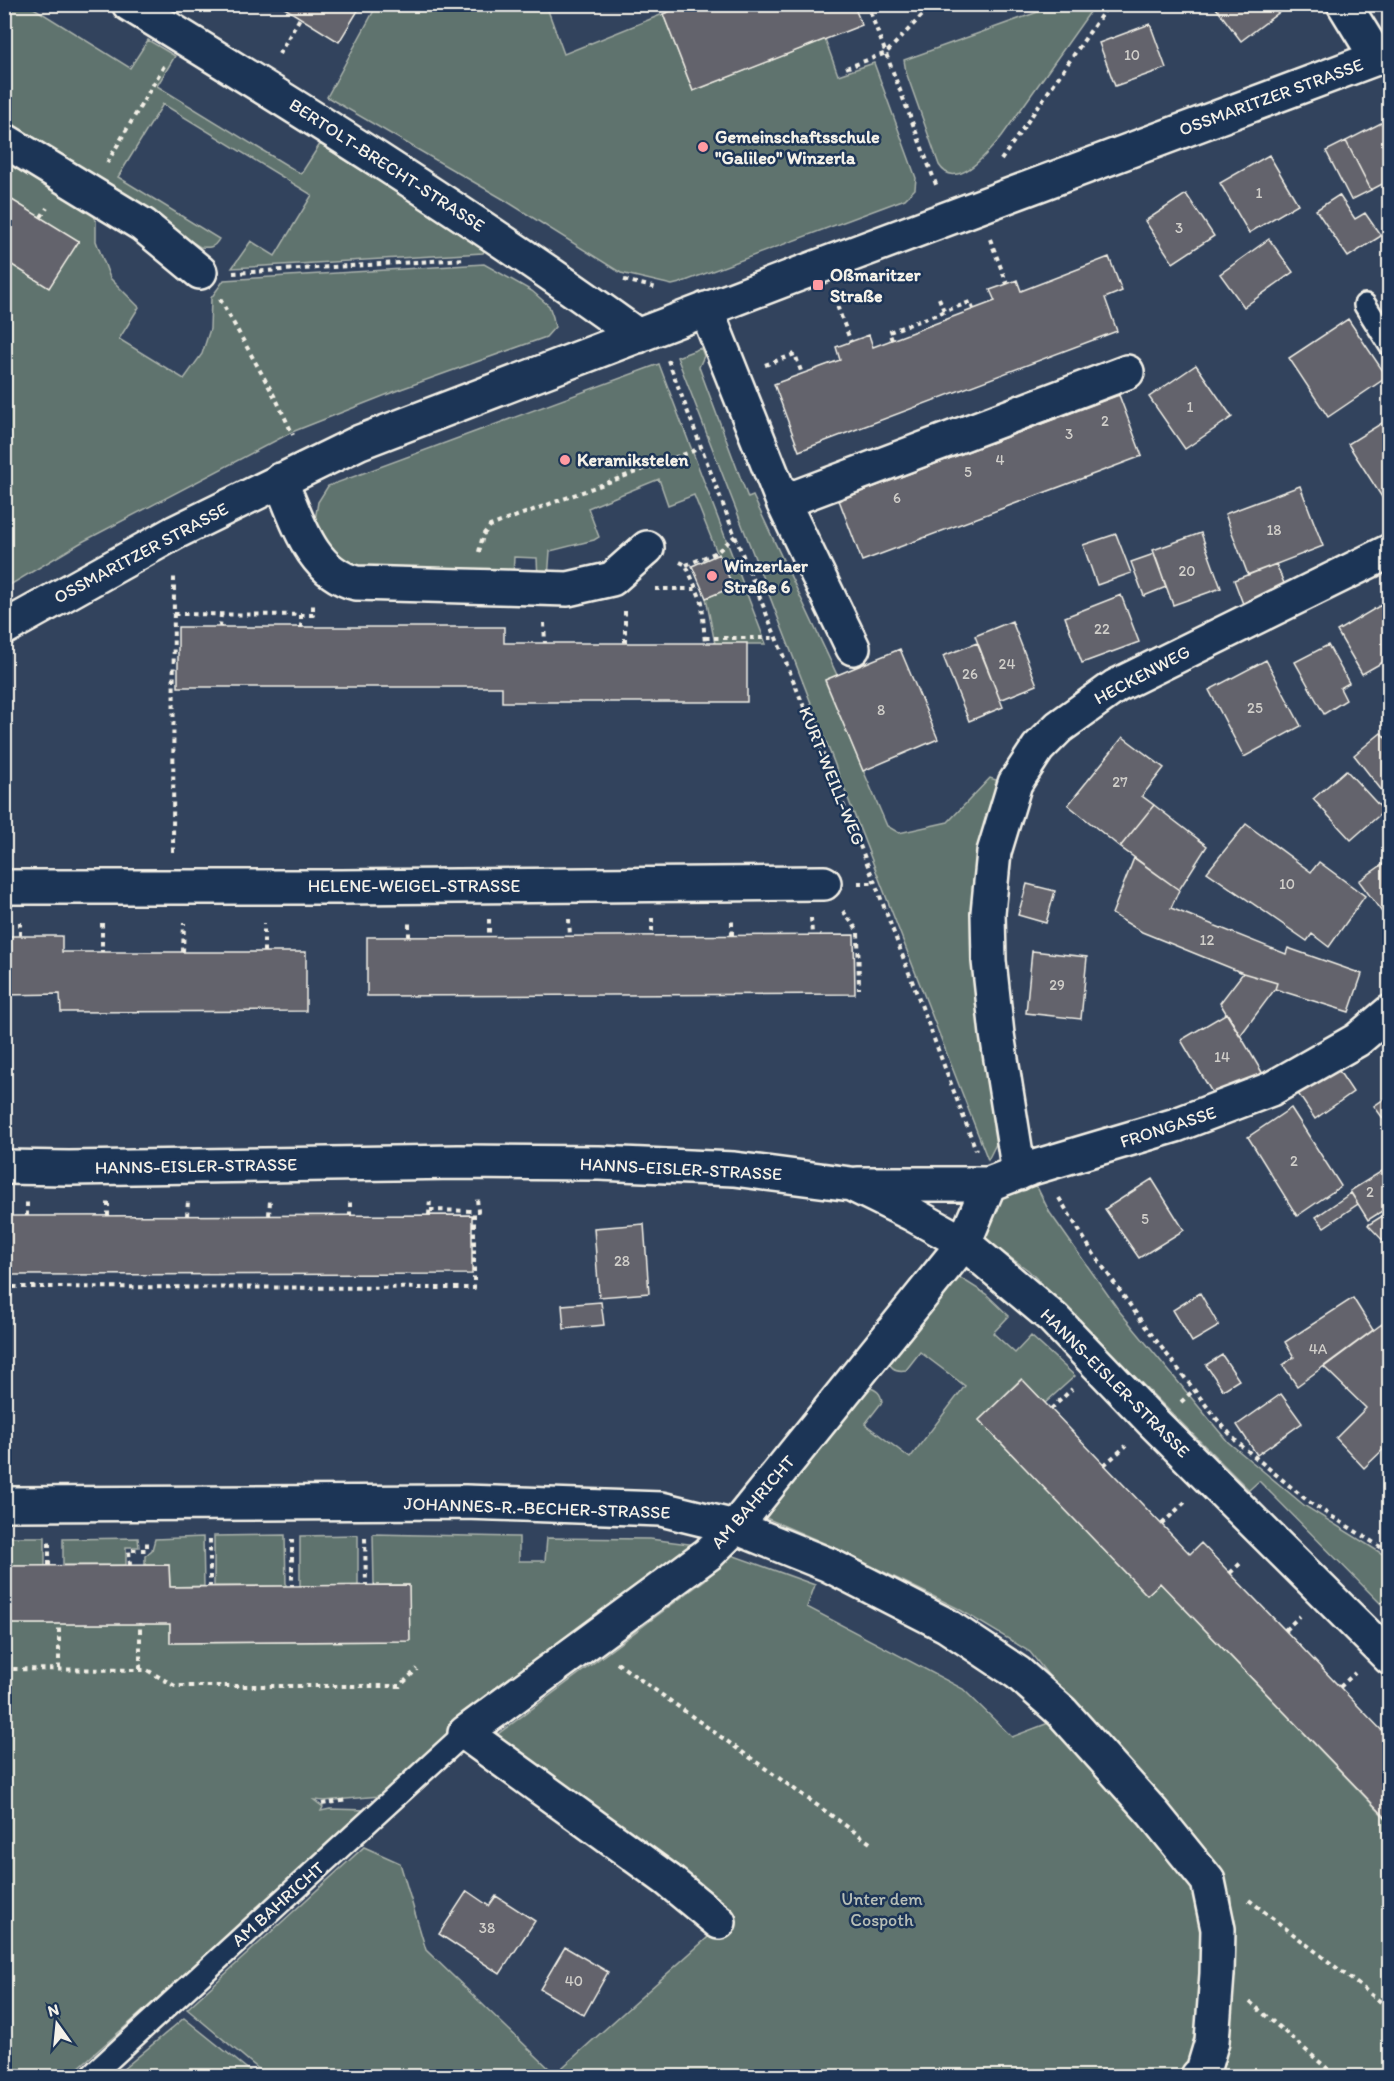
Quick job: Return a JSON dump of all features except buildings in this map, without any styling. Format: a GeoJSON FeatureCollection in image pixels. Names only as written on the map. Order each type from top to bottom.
{"type":"FeatureCollection","features":[{"type":"Feature","properties":{"kind":"street","name":"BERTOLT-BRECHT-STRASSE"},"geometry":{"type":"LineString","coordinates":[[129,4],[315,118],[504,241],[638,336]]}},
{"type":"Feature","properties":{"kind":"street"},"geometry":{"type":"LineString","coordinates":[[1344,4],[1383,55]]}},
{"type":"Feature","properties":{"kind":"street","name":"OSSMARITZER STRASSE"},"geometry":{"type":"LineString","coordinates":[[4,628],[176,532],[360,442],[706,309],[1383,55]]}},
{"type":"Feature","properties":{"kind":"street"},"geometry":{"type":"LineString","coordinates":[[4,140],[143,225],[200,272]]}},
{"type":"Feature","properties":{"kind":"street"},"geometry":{"type":"LineString","coordinates":[[706,309],[783,502],[852,648]]}},
{"type":"Feature","properties":{"kind":"street"},"geometry":{"type":"LineString","coordinates":[[783,502],[1127,372]]}},
{"type":"Feature","properties":{"kind":"street"},"geometry":{"type":"LineString","coordinates":[[280,480],[319,561],[339,577],[356,583],[568,589],[612,579],[647,548]]}},
{"type":"Feature","properties":{"kind":"street","name":"HECKENWEG"},"geometry":{"type":"LineString","coordinates":[[1030,1169],[997,1034],[989,960],[988,913],[994,852],[1015,783],[1038,748],[1059,727],[1116,686],[1389,550]]}},
{"type":"Feature","properties":{"kind":"street","name":"HELENE-WEIGEL-STRASSE"},"geometry":{"type":"LineString","coordinates":[[4,886],[352,887],[824,883]]}},
{"type":"Feature","properties":{"kind":"street","name":"FRONGASSE"},"geometry":{"type":"LineString","coordinates":[[989,1184],[1030,1169],[1176,1125],[1271,1089],[1358,1040],[1389,1012]]}},
{"type":"Feature","properties":{"kind":"street","name":"HANNS-EISLER-STRASSE"},"geometry":{"type":"LineString","coordinates":[[4,1167],[459,1162],[599,1163],[734,1169],[851,1184],[964,1243],[1053,1318],[1154,1423],[1376,1663]]}},
{"type":"Feature","properties":{"kind":"street"},"geometry":{"type":"LineString","coordinates":[[851,1184],[989,1184],[964,1243]]}},
{"type":"Feature","properties":{"kind":"street","name":"AM BAHRICHT"},"geometry":{"type":"LineString","coordinates":[[465,1733],[708,1554],[735,1527],[964,1243]]}},
{"type":"Feature","properties":{"kind":"street","name":"JOHANNES-R.-BECHER-STRASSE"},"geometry":{"type":"LineString","coordinates":[[4,1504],[465,1502],[661,1509],[735,1527],[829,1565],[936,1620],[1018,1673],[1062,1712],[1153,1813],[1208,1881],[1218,1929],[1217,1974],[1212,2041],[1203,2071],[1198,2076]]}},
{"type":"Feature","properties":{"kind":"street"},"geometry":{"type":"LineString","coordinates":[[465,1733],[668,1880],[719,1922]]}},
{"type":"Feature","properties":{"kind":"lane"},"geometry":{"type":"LineString","coordinates":[[1365,305],[1389,345]]}},
{"type":"Feature","properties":{"kind":"lane","name":"AM BAHRICHT"},"geometry":{"type":"LineString","coordinates":[[91,2076],[465,1733]]}},
{"type":"Feature","properties":{"kind":"path"},"geometry":{"type":"LineString","coordinates":[[867,4],[948,218]]}},
{"type":"Feature","properties":{"kind":"path"},"geometry":{"type":"LineString","coordinates":[[846,68],[886,53],[933,4]]}},
{"type":"Feature","properties":{"kind":"path"},"geometry":{"type":"LineString","coordinates":[[998,165],[1109,4]]}},
{"type":"Feature","properties":{"kind":"path"},"geometry":{"type":"LineString","coordinates":[[277,57],[300,18]]}},
{"type":"Feature","properties":{"kind":"path"},"geometry":{"type":"LineString","coordinates":[[91,193],[181,36]]}},
{"type":"Feature","properties":{"kind":"path"},"geometry":{"type":"LineString","coordinates":[[988,232],[1007,284]]}},
{"type":"Feature","properties":{"kind":"path"},"geometry":{"type":"LineString","coordinates":[[200,272],[228,274],[492,258],[504,241]]}},
{"type":"Feature","properties":{"kind":"path"},"geometry":{"type":"LineString","coordinates":[[622,279],[663,290]]}},
{"type":"Feature","properties":{"kind":"path"},"geometry":{"type":"LineString","coordinates":[[832,292],[851,342]]}},
{"type":"Feature","properties":{"kind":"path"},"geometry":{"type":"LineString","coordinates":[[939,298],[944,311]]}},
{"type":"Feature","properties":{"kind":"path"},"geometry":{"type":"LineString","coordinates":[[892,340],[889,332],[970,302],[973,309]]}},
{"type":"Feature","properties":{"kind":"path"},"geometry":{"type":"LineString","coordinates":[[930,317],[933,324]]}},
{"type":"Feature","properties":{"kind":"path"},"geometry":{"type":"LineString","coordinates":[[237,330],[277,401],[294,438]]}},
{"type":"Feature","properties":{"kind":"path"},"geometry":{"type":"LineString","coordinates":[[733,377],[795,354],[802,374]]}},
{"type":"Feature","properties":{"kind":"path","name":"KURT-WEILL-WEG"},"geometry":{"type":"LineString","coordinates":[[671,369],[775,638],[875,883],[989,1184]]}},
{"type":"Feature","properties":{"kind":"path"},"geometry":{"type":"LineString","coordinates":[[478,586],[479,546],[490,526],[701,448]]}},
{"type":"Feature","properties":{"kind":"path"},"geometry":{"type":"LineString","coordinates":[[705,644],[702,602],[686,565],[717,552],[735,536]]}},
{"type":"Feature","properties":{"kind":"path"},"geometry":{"type":"LineString","coordinates":[[174,570],[174,844]]}},
{"type":"Feature","properties":{"kind":"path"},"geometry":{"type":"LineString","coordinates":[[625,600],[625,644]]}},
{"type":"Feature","properties":{"kind":"path"},"geometry":{"type":"LineString","coordinates":[[174,614],[313,615]]}},
{"type":"Feature","properties":{"kind":"path"},"geometry":{"type":"LineString","coordinates":[[220,627],[221,614]]}},
{"type":"Feature","properties":{"kind":"path"},"geometry":{"type":"LineString","coordinates":[[301,615],[301,628]]}},
{"type":"Feature","properties":{"kind":"path"},"geometry":{"type":"LineString","coordinates":[[705,638],[775,638]]}},
{"type":"Feature","properties":{"kind":"path"},"geometry":{"type":"LineString","coordinates":[[1030,1169],[1061,1203],[1093,1253],[1194,1390],[1237,1442],[1309,1502],[1389,1553]]}},
{"type":"Feature","properties":{"kind":"path"},"geometry":{"type":"LineString","coordinates":[[350,1190],[350,1215]]}},
{"type":"Feature","properties":{"kind":"path"},"geometry":{"type":"LineString","coordinates":[[430,1190],[430,1213],[477,1211],[477,1190]]}},
{"type":"Feature","properties":{"kind":"path"},"geometry":{"type":"LineString","coordinates":[[4,1287],[474,1288],[474,1211]]}},
{"type":"Feature","properties":{"kind":"path"},"geometry":{"type":"LineString","coordinates":[[1051,1409],[1075,1387]]}},
{"type":"Feature","properties":{"kind":"path"},"geometry":{"type":"LineString","coordinates":[[1104,1465],[1130,1442]]}},
{"type":"Feature","properties":{"kind":"path"},"geometry":{"type":"LineString","coordinates":[[1162,1524],[1186,1501]]}},
{"type":"Feature","properties":{"kind":"path"},"geometry":{"type":"LineString","coordinates":[[365,1529],[366,1585]]}},
{"type":"Feature","properties":{"kind":"path"},"geometry":{"type":"LineString","coordinates":[[292,1530],[292,1586]]}},
{"type":"Feature","properties":{"kind":"path"},"geometry":{"type":"LineString","coordinates":[[210,1531],[210,1586]]}},
{"type":"Feature","properties":{"kind":"path"},"geometry":{"type":"LineString","coordinates":[[130,1565],[129,1550],[147,1550],[147,1532]]}},
{"type":"Feature","properties":{"kind":"path"},"geometry":{"type":"LineString","coordinates":[[49,1565],[50,1533]]}},
{"type":"Feature","properties":{"kind":"path"},"geometry":{"type":"LineString","coordinates":[[1285,1630],[1307,1609]]}},
{"type":"Feature","properties":{"kind":"path"},"geometry":{"type":"LineString","coordinates":[[140,1623],[140,1669]]}},
{"type":"Feature","properties":{"kind":"path"},"geometry":{"type":"LineString","coordinates":[[59,1624],[59,1669]]}},
{"type":"Feature","properties":{"kind":"path"},"geometry":{"type":"LineString","coordinates":[[614,1661],[873,1845]]}},
{"type":"Feature","properties":{"kind":"path"},"geometry":{"type":"LineString","coordinates":[[1340,1688],[1376,1663]]}},
{"type":"Feature","properties":{"kind":"path"},"geometry":{"type":"LineString","coordinates":[[4,1669],[140,1669],[147,1670],[175,1686],[400,1686],[417,1669]]}},
{"type":"Feature","properties":{"kind":"path"},"geometry":{"type":"LineString","coordinates":[[1208,1881],[1241,1894],[1389,2009]]}},
{"type":"Feature","properties":{"kind":"path"},"geometry":{"type":"LineString","coordinates":[[1217,1974],[1336,2076]]}},
{"type":"Feature","properties":{"kind":"green space"},"geometry":{"type":"Polygon","coordinates":[[[4,5],[29,5],[130,68],[148,40],[175,56],[157,86],[301,174],[320,144],[486,248],[483,253],[232,268],[251,241],[275,256],[312,195],[163,104],[118,177],[219,239],[211,247],[200,247],[5,126],[4,5]]]}},
{"type":"Feature","properties":{"kind":"green space","name":"Gemeinschaftsschule \"Galileo\" Winzerla"},"geometry":{"type":"Polygon","coordinates":[[[377,5],[546,5],[564,54],[663,14],[693,91],[825,39],[838,75],[874,63],[916,178],[915,189],[905,199],[680,283],[672,285],[621,273],[503,199],[327,97],[377,5]]]}},
{"type":"Feature","properties":{"kind":"green space"},"geometry":{"type":"Polygon","coordinates":[[[1049,5],[1095,5],[989,151],[963,172],[955,174],[946,172],[939,165],[906,72],[904,60],[1049,8],[1049,5]]]}},
{"type":"Feature","properties":{"kind":"green space"},"geometry":{"type":"Polygon","coordinates":[[[4,151],[93,211],[96,222],[96,241],[110,278],[139,307],[119,339],[184,379],[202,354],[210,329],[211,298],[224,280],[484,264],[532,291],[549,306],[555,327],[546,337],[401,389],[292,432],[82,542],[5,588],[4,151]]]}},
{"type":"Feature","properties":{"kind":"green space"},"geometry":{"type":"Polygon","coordinates":[[[701,348],[704,356],[699,367],[748,498],[753,496],[837,675],[825,681],[887,826],[899,833],[948,822],[990,778],[1002,782],[999,1130],[996,1144],[988,1160],[677,357],[701,348]]]}},
{"type":"Feature","properties":{"kind":"green space"},"geometry":{"type":"Polygon","coordinates":[[[659,364],[766,644],[715,644],[706,598],[732,586],[694,495],[668,505],[659,479],[588,508],[599,537],[550,551],[548,579],[538,579],[537,558],[514,557],[513,578],[354,570],[320,539],[315,520],[318,502],[328,486],[659,364]]]}},
{"type":"Feature","properties":{"kind":"green space"},"geometry":{"type":"Polygon","coordinates":[[[1036,1185],[1050,1213],[1120,1312],[1228,1442],[1305,1506],[1389,1558],[1389,1595],[1381,1604],[1259,1481],[1249,1490],[1028,1270],[986,1240],[981,1227],[997,1193],[1036,1185]]]}},
{"type":"Feature","properties":{"kind":"green space","name":"Unter dem Cospoth"},"geometry":{"type":"Polygon","coordinates":[[[951,1272],[986,1294],[1009,1316],[993,1333],[1015,1353],[1031,1336],[1075,1376],[1045,1403],[1021,1379],[979,1420],[1147,1595],[1160,1583],[1389,1822],[1389,2076],[267,2076],[187,2009],[364,1847],[400,1863],[426,1950],[555,2074],[717,1929],[471,1754],[705,1580],[729,1554],[815,1585],[807,1607],[963,1689],[1012,1737],[1054,1721],[1202,1886],[1227,1969],[1231,1897],[1162,1809],[1071,1704],[1030,1652],[957,1608],[833,1547],[766,1518],[818,1443],[868,1387],[878,1392],[882,1402],[865,1424],[910,1458],[965,1386],[920,1352],[906,1370],[893,1368],[887,1356],[951,1272]]]}},
{"type":"Feature","properties":{"kind":"green space"},"geometry":{"type":"Polygon","coordinates":[[[373,1534],[519,1537],[519,1561],[545,1561],[547,1538],[650,1539],[697,1545],[380,1796],[314,1800],[323,1807],[321,1811],[366,1810],[266,1903],[69,2076],[5,2076],[4,1624],[170,1624],[170,1643],[409,1641],[409,1585],[374,1585],[373,1534]]]}},
{"type":"Feature","properties":{"kind":"green space"},"geometry":{"type":"Polygon","coordinates":[[[285,1535],[286,1586],[214,1586],[214,1536],[285,1535]]]}},
{"type":"Feature","properties":{"kind":"green space"},"geometry":{"type":"Polygon","coordinates":[[[358,1535],[358,1586],[300,1586],[300,1536],[358,1535]]]}},
{"type":"Feature","properties":{"kind":"green space"},"geometry":{"type":"Polygon","coordinates":[[[5,1537],[45,1537],[45,1566],[5,1566],[5,1537]]]}},
{"type":"Feature","properties":{"kind":"green space"},"geometry":{"type":"Polygon","coordinates":[[[203,1537],[204,1586],[170,1587],[169,1565],[145,1565],[145,1556],[152,1550],[155,1539],[203,1537]]]}},
{"type":"Feature","properties":{"kind":"green space"},"geometry":{"type":"Polygon","coordinates":[[[138,1538],[139,1547],[126,1547],[126,1565],[63,1565],[63,1539],[138,1538]]]}},
{"type":"Feature","properties":{"kind":"green space"},"geometry":{"type":"Polygon","coordinates":[[[184,2018],[256,2076],[115,2076],[184,2018]]]}},
{"type":"Feature","properties":{"kind":"place","name":"Gemeinschaftsschule \"Galileo\" Winzerla"},"geometry":{"type":"Point","coordinates":[703,147]}},
{"type":"Feature","properties":{"kind":"place","name":"Oßmaritzer Straße"},"geometry":{"type":"Point","coordinates":[818,285]}},
{"type":"Feature","properties":{"kind":"place","name":"Keramikstelen"},"geometry":{"type":"Point","coordinates":[565,460]}},
{"type":"Feature","properties":{"kind":"place","name":"Winzerlaer Straße 6"},"geometry":{"type":"Point","coordinates":[712,576]}}]}
